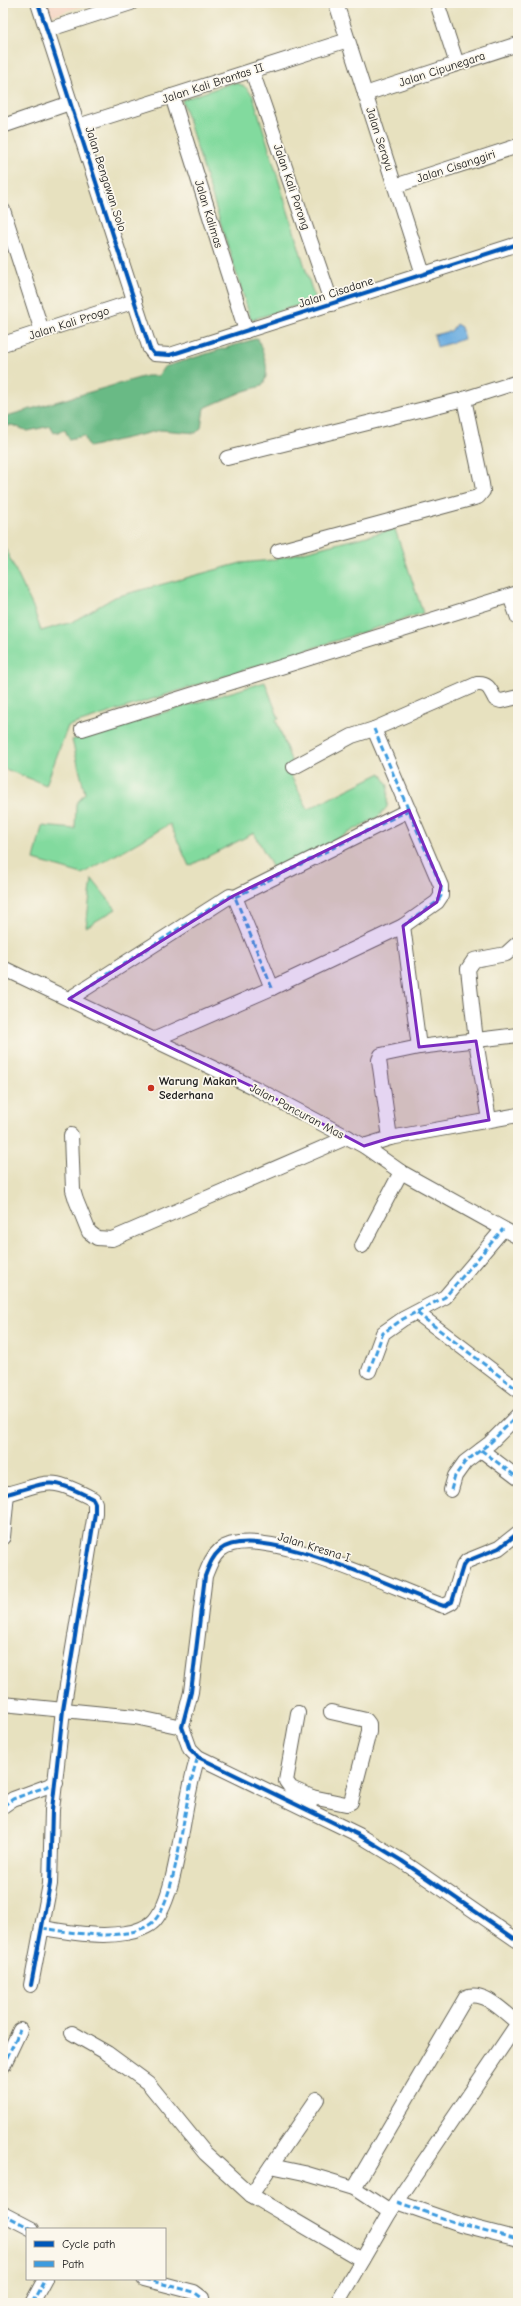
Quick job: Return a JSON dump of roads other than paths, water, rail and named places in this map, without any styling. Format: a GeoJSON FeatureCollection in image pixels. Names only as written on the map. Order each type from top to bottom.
{"type":"FeatureCollection","features":[{"type":"Feature","properties":{"kind":"street","name":"Jalan Bengawan Solo"},"geometry":{"type":"LineString","coordinates":[[38,3],[150,349],[154,354],[160,356]]}},
{"type":"Feature","properties":{"kind":"street"},"geometry":{"type":"LineString","coordinates":[[47,30],[131,3]]}},
{"type":"Feature","properties":{"kind":"street","name":"Jalan Serayu"},"geometry":{"type":"LineString","coordinates":[[336,3],[424,274]]}},
{"type":"Feature","properties":{"kind":"street"},"geometry":{"type":"LineString","coordinates":[[437,3],[457,64]]}},
{"type":"Feature","properties":{"kind":"street","name":"Jalan Kali Brantas II"},"geometry":{"type":"LineString","coordinates":[[78,126],[348,40]]}},
{"type":"Feature","properties":{"kind":"street","name":"Jalan Cipunegara"},"geometry":{"type":"LineString","coordinates":[[365,94],[518,44]]}},
{"type":"Feature","properties":{"kind":"street","name":"Jalan Kali Porong"},"geometry":{"type":"LineString","coordinates":[[252,71],[332,304]]}},
{"type":"Feature","properties":{"kind":"street","name":"Jalan Kalimas"},"geometry":{"type":"LineString","coordinates":[[172,96],[246,331]]}},
{"type":"Feature","properties":{"kind":"street"},"geometry":{"type":"LineString","coordinates":[[3,126],[70,103]]}},
{"type":"Feature","properties":{"kind":"street","name":"Jalan Cisanggiri"},"geometry":{"type":"LineString","coordinates":[[395,186],[518,146]]}},
{"type":"Feature","properties":{"kind":"street"},"geometry":{"type":"LineString","coordinates":[[3,210],[42,332]]}},
{"type":"Feature","properties":{"kind":"street","name":"Jalan Cisadane"},"geometry":{"type":"LineString","coordinates":[[160,356],[170,355],[518,244]]}},
{"type":"Feature","properties":{"kind":"street","name":"Jalan Kali Progo"},"geometry":{"type":"LineString","coordinates":[[3,344],[135,301]]}},
{"type":"Feature","properties":{"kind":"street"},"geometry":{"type":"LineString","coordinates":[[227,458],[464,399],[518,382]]}},
{"type":"Feature","properties":{"kind":"street"},"geometry":{"type":"LineString","coordinates":[[278,551],[478,497],[483,491],[482,484],[464,399]]}},
{"type":"Feature","properties":{"kind":"street"},"geometry":{"type":"LineString","coordinates":[[82,729],[514,595],[518,618]]}},
{"type":"Feature","properties":{"kind":"street"},"geometry":{"type":"LineString","coordinates":[[294,767],[352,736],[374,729],[476,684],[483,684],[489,687],[495,699],[501,701],[518,697]]}},
{"type":"Feature","properties":{"kind":"street"},"geometry":{"type":"LineString","coordinates":[[153,1040],[272,988],[403,926],[437,902],[441,896],[439,880],[374,729]]}},
{"type":"Feature","properties":{"kind":"street"},"geometry":{"type":"LineString","coordinates":[[69,999],[228,896],[235,897],[408,810]]}},
{"type":"Feature","properties":{"kind":"street"},"geometry":{"type":"LineString","coordinates":[[235,897],[272,988]]}},
{"type":"Feature","properties":{"kind":"street"},"geometry":{"type":"LineString","coordinates":[[403,926],[419,1047]]}},
{"type":"Feature","properties":{"kind":"street"},"geometry":{"type":"LineString","coordinates":[[490,1120],[476,1041],[468,969],[477,958],[512,953],[518,942]]}},
{"type":"Feature","properties":{"kind":"street","name":"Jalan Pancuran Mas"},"geometry":{"type":"LineString","coordinates":[[3,968],[255,1088],[364,1146],[401,1172],[518,1237]]}},
{"type":"Feature","properties":{"kind":"street"},"geometry":{"type":"LineString","coordinates":[[390,1138],[379,1057],[383,1054],[419,1047],[476,1041],[518,1034]]}},
{"type":"Feature","properties":{"kind":"street"},"geometry":{"type":"LineString","coordinates":[[364,1146],[390,1138],[518,1115]]}},
{"type":"Feature","properties":{"kind":"street"},"geometry":{"type":"LineString","coordinates":[[71,1135],[74,1195],[89,1232],[97,1238],[103,1240],[112,1239],[348,1137]]}},
{"type":"Feature","properties":{"kind":"street"},"geometry":{"type":"LineString","coordinates":[[362,1246],[401,1172]]}},
{"type":"Feature","properties":{"kind":"street"},"geometry":{"type":"LineString","coordinates":[[369,1371],[383,1334],[403,1319],[417,1313],[446,1296],[454,1289],[503,1229]]}},
{"type":"Feature","properties":{"kind":"street"},"geometry":{"type":"LineString","coordinates":[[417,1313],[518,1390]]}},
{"type":"Feature","properties":{"kind":"street"},"geometry":{"type":"LineString","coordinates":[[451,1490],[459,1470],[518,1415]]}},
{"type":"Feature","properties":{"kind":"street"},"geometry":{"type":"LineString","coordinates":[[481,1450],[518,1478]]}},
{"type":"Feature","properties":{"kind":"street"},"geometry":{"type":"LineString","coordinates":[[3,1537],[5,1494],[51,1482],[68,1486],[93,1499],[95,1503],[95,1513],[63,1710],[52,1810],[50,1884],[31,1985]]}},
{"type":"Feature","properties":{"kind":"street","name":"Jalan Kresna I"},"geometry":{"type":"LineString","coordinates":[[182,1728],[191,1692],[205,1576],[212,1559],[221,1549],[232,1544],[251,1541],[277,1545],[359,1571],[408,1594],[444,1606],[452,1602],[463,1566],[467,1561],[499,1548],[518,1533]]}},
{"type":"Feature","properties":{"kind":"street"},"geometry":{"type":"LineString","coordinates":[[3,1704],[135,1717],[182,1728],[188,1745],[198,1757],[310,1803],[346,1804],[351,1802],[369,1732],[369,1724],[366,1720],[331,1712]]}},
{"type":"Feature","properties":{"kind":"street"},"geometry":{"type":"LineString","coordinates":[[298,1713],[286,1781],[291,1788],[310,1803],[359,1835],[402,1860],[518,1941]]}},
{"type":"Feature","properties":{"kind":"street"},"geometry":{"type":"LineString","coordinates":[[42,1928],[108,1935],[127,1933],[142,1928],[153,1921],[163,1905],[172,1877],[189,1786],[198,1757]]}},
{"type":"Feature","properties":{"kind":"street"},"geometry":{"type":"LineString","coordinates":[[3,1806],[13,1799],[56,1783]]}},
{"type":"Feature","properties":{"kind":"street"},"geometry":{"type":"LineString","coordinates":[[337,2303],[394,2207],[518,2023],[482,1996],[474,1995],[466,1997],[354,2188]]}},
{"type":"Feature","properties":{"kind":"street"},"geometry":{"type":"LineString","coordinates":[[3,2066],[20,2030]]}},
{"type":"Feature","properties":{"kind":"street"},"geometry":{"type":"LineString","coordinates":[[72,2033],[107,2053],[148,2083],[205,2153],[251,2195],[362,2260]]}},
{"type":"Feature","properties":{"kind":"street"},"geometry":{"type":"LineString","coordinates":[[251,2195],[317,2099]]}},
{"type":"Feature","properties":{"kind":"street"},"geometry":{"type":"LineString","coordinates":[[270,2166],[304,2173],[354,2188],[394,2207],[518,2239]]}},
{"type":"Feature","properties":{"kind":"street"},"geometry":{"type":"LineString","coordinates":[[3,2214],[30,2228]]}},
{"type":"Feature","properties":{"kind":"street"},"geometry":{"type":"LineString","coordinates":[[32,2303],[44,2280]]}},
{"type":"Feature","properties":{"kind":"street"},"geometry":{"type":"LineString","coordinates":[[148,2280],[194,2292],[202,2298],[203,2303]]}},
{"type":"Feature","properties":{"kind":"water"},"geometry":{"type":"Polygon","coordinates":[[[456,324],[461,327],[464,339],[437,347],[434,335],[451,331],[456,324]]]}},
{"type":"Feature","properties":{"kind":"place","name":"Warung Makan Sederhana"},"geometry":{"type":"Point","coordinates":[151,1088]}}]}
